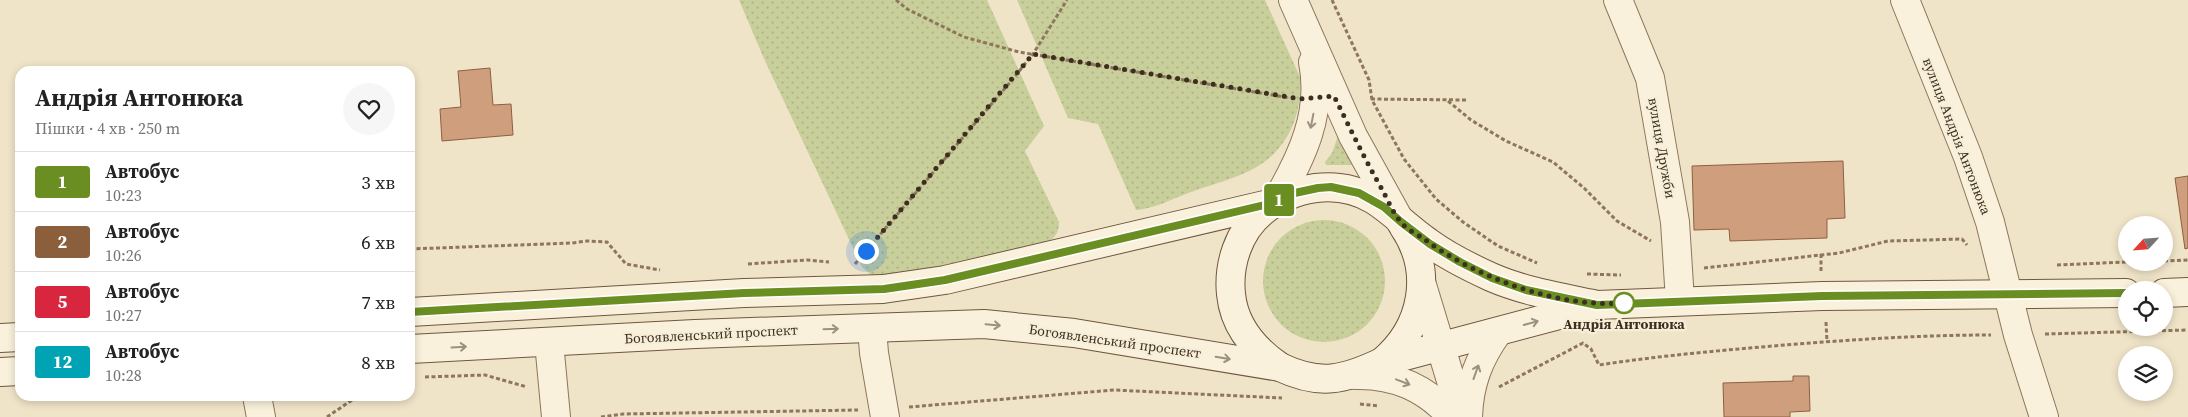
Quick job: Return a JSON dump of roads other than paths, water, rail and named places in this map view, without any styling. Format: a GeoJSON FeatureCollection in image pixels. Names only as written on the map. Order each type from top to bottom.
{"type":"FeatureCollection","features":[{"type":"Feature","properties":{"kind":"main road"},"geometry":{"type":"LineString","coordinates":[[1293,0],[1309,38],[1315,68],[1325,97],[1358,144],[1410,236],[1417,252],[1422,285],[1462,417]]}},
{"type":"Feature","properties":{"kind":"main road","name":"вулиця Дружби"},"geometry":{"type":"LineString","coordinates":[[1618,0],[1650,78],[1674,222],[1680,301]]}},
{"type":"Feature","properties":{"kind":"main road","name":"вулиця Андрія Антонюка"},"geometry":{"type":"LineString","coordinates":[[1905,0],[1968,157],[2001,263],[2018,335],[2044,417]]}},
{"type":"Feature","properties":{"kind":"main road"},"geometry":{"type":"LineString","coordinates":[[1280,367],[1252,344],[1235,314],[1231,296],[1233,260],[1239,244],[1254,221],[1275,202],[1303,152],[1313,117],[1325,97]]}},
{"type":"Feature","properties":{"kind":"main road","name":"Богоявленський проспект"},"geometry":{"type":"LineString","coordinates":[[415,312],[744,293],[884,289],[945,280],[1275,202],[1290,194],[1318,188],[1346,189],[1372,199],[1401,222],[1460,262],[1492,278],[1526,290],[1597,305]]}},
{"type":"Feature","properties":{"kind":"main road"},"geometry":{"type":"LineString","coordinates":[[1382,362],[1401,344],[1414,322],[1421,298],[1422,285]]}},
{"type":"Feature","properties":{"kind":"main road"},"geometry":{"type":"LineString","coordinates":[[2173,293],[2188,292]]}},
{"type":"Feature","properties":{"kind":"main road","name":"Богоявленський проспект"},"geometry":{"type":"LineString","coordinates":[[415,349],[695,334],[984,324],[1065,332],[1280,367],[1294,374],[1324,380],[1356,375],[1382,362],[1597,305],[1822,296],[2118,294]]}},
{"type":"Feature","properties":{"kind":"main road"},"geometry":{"type":"LineString","coordinates":[[872,328],[874,353],[885,417]]}},
{"type":"Feature","properties":{"kind":"main road"},"geometry":{"type":"LineString","coordinates":[[1468,417],[1468,400],[1474,375],[1484,352],[1498,332]]}},
{"type":"Feature","properties":{"kind":"main road"},"geometry":{"type":"LineString","coordinates":[[0,338],[15,337]]}},
{"type":"Feature","properties":{"kind":"main road"},"geometry":{"type":"LineString","coordinates":[[549,342],[556,417]]}},
{"type":"Feature","properties":{"kind":"main road"},"geometry":{"type":"LineString","coordinates":[[0,372],[15,371]]}},
{"type":"Feature","properties":{"kind":"main road"},"geometry":{"type":"LineString","coordinates":[[1356,375],[1374,375],[1411,385],[1428,395],[1452,417]]}},
{"type":"Feature","properties":{"kind":"main road"},"geometry":{"type":"LineString","coordinates":[[258,401],[261,417]]}},
{"type":"Feature","properties":{"kind":"place","name":"Андрія Антонюка"},"geometry":{"type":"Point","coordinates":[1624,303]}}]}
